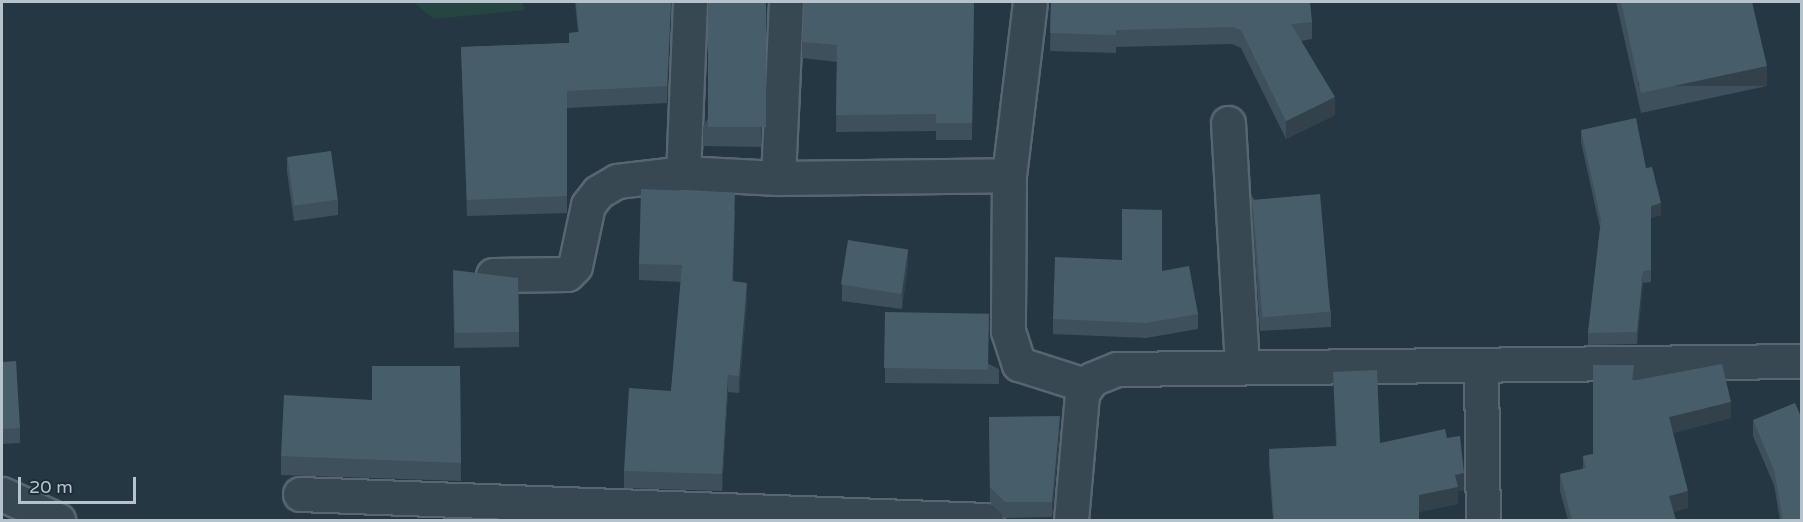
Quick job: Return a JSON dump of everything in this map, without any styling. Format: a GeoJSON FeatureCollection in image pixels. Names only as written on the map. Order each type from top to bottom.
{"type":"FeatureCollection","features":[{"type":"Feature","properties":{"kind":"street"},"geometry":{"type":"LineString","coordinates":[[683,173],[690,2]]}},
{"type":"Feature","properties":{"kind":"street"},"geometry":{"type":"LineString","coordinates":[[778,178],[786,2]]}},
{"type":"Feature","properties":{"kind":"street"},"geometry":{"type":"LineString","coordinates":[[1030,2],[1009,175],[1005,263],[1014,357],[1028,369],[1085,385],[1117,369],[1802,362]]}},
{"type":"Feature","properties":{"kind":"street"},"geometry":{"type":"LineString","coordinates":[[1228,123],[1242,366]]}},
{"type":"Feature","properties":{"kind":"street"},"geometry":{"type":"LineString","coordinates":[[493,274],[567,274],[575,266],[588,205],[598,192],[617,181],[683,173],[778,178],[1009,175]]}},
{"type":"Feature","properties":{"kind":"street"},"geometry":{"type":"LineString","coordinates":[[1481,367],[1483,520]]}},
{"type":"Feature","properties":{"kind":"street"},"geometry":{"type":"LineString","coordinates":[[1071,520],[1075,418],[1085,385]]}},
{"type":"Feature","properties":{"kind":"street"},"geometry":{"type":"LineString","coordinates":[[2,494],[58,520]]}},
{"type":"Feature","properties":{"kind":"street"},"geometry":{"type":"LineString","coordinates":[[300,494],[987,520]]}},
{"type":"Feature","properties":{"kind":"green space"},"geometry":{"type":"Polygon","coordinates":[[[413,2],[522,2],[525,10],[434,19],[413,2]]]}},
{"type":"Feature","properties":{"kind":"building"},"geometry":{"type":"Polygon","coordinates":[[[576,2],[671,2],[667,86],[567,91],[567,196],[467,200],[461,47],[569,43],[569,33],[579,32],[576,2]]]}},
{"type":"Feature","properties":{"kind":"building"},"geometry":{"type":"Polygon","coordinates":[[[708,2],[766,2],[766,127],[708,127],[708,2]]]}},
{"type":"Feature","properties":{"kind":"building"},"geometry":{"type":"Polygon","coordinates":[[[804,2],[974,2],[972,123],[936,123],[936,114],[836,115],[837,45],[802,42],[804,2]]]}},
{"type":"Feature","properties":{"kind":"building"},"geometry":{"type":"Polygon","coordinates":[[[1051,2],[1310,2],[1312,22],[1291,24],[1335,97],[1286,121],[1241,30],[1232,27],[1116,30],[1116,35],[1050,33],[1051,2]]]}},
{"type":"Feature","properties":{"kind":"building"},"geometry":{"type":"Polygon","coordinates":[[[1621,2],[1752,2],[1767,66],[1641,93],[1621,2]]]}},
{"type":"Feature","properties":{"kind":"building"},"geometry":{"type":"Polygon","coordinates":[[[1636,118],[1646,168],[1652,167],[1661,203],[1651,206],[1651,270],[1643,271],[1637,332],[1588,333],[1601,220],[1581,130],[1636,118]]]}},
{"type":"Feature","properties":{"kind":"building"},"geometry":{"type":"Polygon","coordinates":[[[331,151],[338,200],[294,206],[287,157],[331,151]]]}},
{"type":"Feature","properties":{"kind":"building"},"geometry":{"type":"Polygon","coordinates":[[[641,189],[735,193],[732,281],[747,283],[739,376],[728,375],[722,474],[624,471],[629,388],[671,391],[682,265],[639,264],[641,189]]]}},
{"type":"Feature","properties":{"kind":"building"},"geometry":{"type":"Polygon","coordinates":[[[1320,194],[1330,312],[1263,317],[1252,200],[1320,194]]]}},
{"type":"Feature","properties":{"kind":"building"},"geometry":{"type":"Polygon","coordinates":[[[1122,209],[1162,210],[1162,271],[1189,266],[1198,314],[1146,323],[1053,319],[1055,257],[1122,260],[1122,209]]]}},
{"type":"Feature","properties":{"kind":"building"},"geometry":{"type":"Polygon","coordinates":[[[848,240],[908,250],[901,294],[841,284],[848,240]]]}},
{"type":"Feature","properties":{"kind":"building"},"geometry":{"type":"Polygon","coordinates":[[[453,270],[518,278],[519,332],[455,333],[453,270]]]}},
{"type":"Feature","properties":{"kind":"building"},"geometry":{"type":"Polygon","coordinates":[[[885,312],[989,314],[988,370],[884,368],[885,312]]]}},
{"type":"Feature","properties":{"kind":"building"},"geometry":{"type":"Polygon","coordinates":[[[16,361],[20,428],[2,429],[2,362],[16,361]]]}},
{"type":"Feature","properties":{"kind":"building"},"geometry":{"type":"Polygon","coordinates":[[[1722,364],[1731,402],[1669,417],[1688,491],[1669,496],[1676,520],[1572,520],[1560,474],[1586,468],[1583,456],[1593,454],[1593,365],[1634,365],[1632,381],[1722,364]]]}},
{"type":"Feature","properties":{"kind":"building"},"geometry":{"type":"Polygon","coordinates":[[[372,366],[460,366],[461,463],[281,456],[284,395],[372,400],[372,366]]]}},
{"type":"Feature","properties":{"kind":"building"},"geometry":{"type":"Polygon","coordinates":[[[1377,370],[1380,443],[1445,429],[1447,438],[1460,436],[1464,473],[1455,475],[1458,487],[1419,495],[1419,520],[1274,520],[1269,449],[1337,446],[1333,372],[1377,370]]]}},
{"type":"Feature","properties":{"kind":"building"},"geometry":{"type":"Polygon","coordinates":[[[1795,403],[1802,419],[1802,520],[1783,520],[1774,470],[1753,420],[1795,403]]]}},
{"type":"Feature","properties":{"kind":"building"},"geometry":{"type":"Polygon","coordinates":[[[1060,416],[1052,502],[1005,502],[990,487],[989,417],[1060,416]]]}}]}
